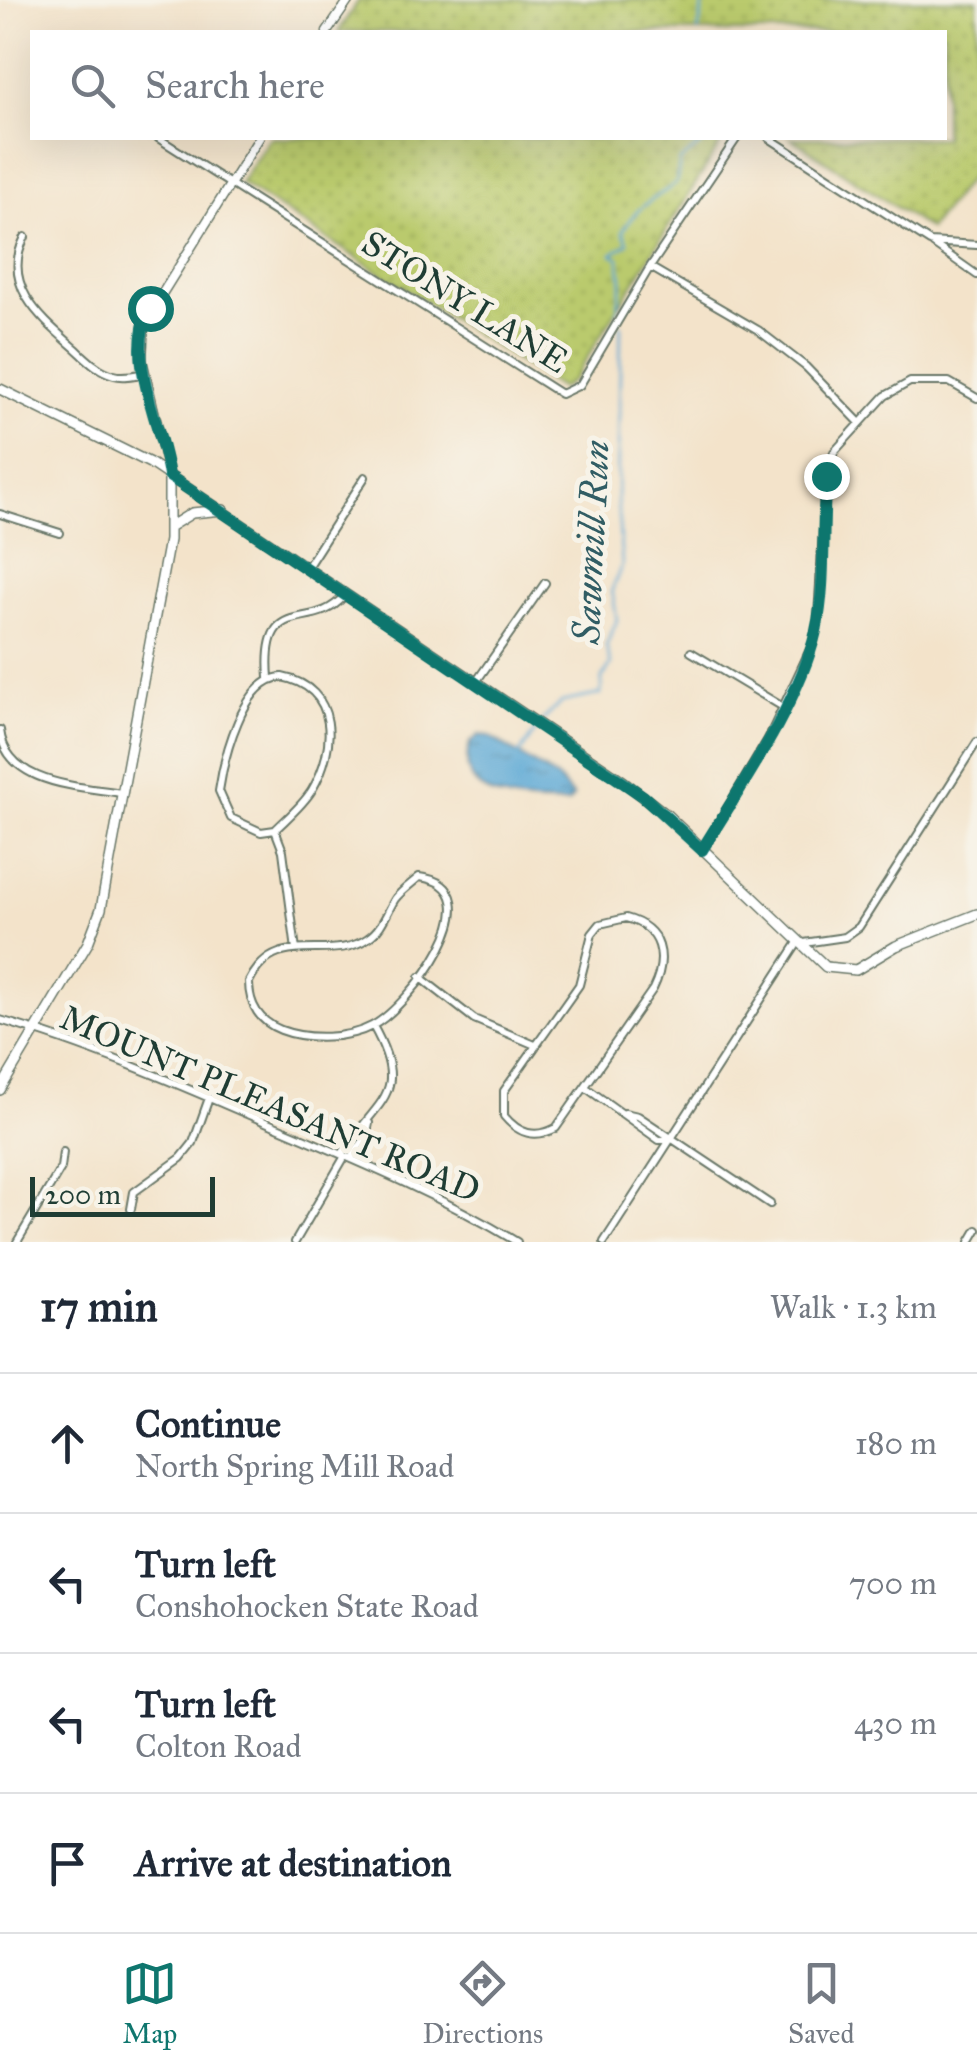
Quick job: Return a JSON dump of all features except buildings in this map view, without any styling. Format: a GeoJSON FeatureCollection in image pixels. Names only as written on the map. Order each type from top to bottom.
{"type":"FeatureCollection","features":[{"type":"Feature","properties":{"kind":"main road"},"geometry":{"type":"LineString","coordinates":[[0,389],[169,476],[643,796],[826,967],[851,971],[901,944],[977,914]]}},
{"type":"Feature","properties":{"kind":"main road"},"geometry":{"type":"LineString","coordinates":[[0,1090],[98,920],[171,526],[169,476]]}},
{"type":"Feature","properties":{"kind":"main road"},"geometry":{"type":"LineString","coordinates":[[171,526],[192,512],[222,510]]}},
{"type":"Feature","properties":{"kind":"street"},"geometry":{"type":"LineString","coordinates":[[328,30],[348,0]]}},
{"type":"Feature","properties":{"kind":"street"},"geometry":{"type":"LineString","coordinates":[[161,140],[229,183]]}},
{"type":"Feature","properties":{"kind":"street"},"geometry":{"type":"LineString","coordinates":[[169,476],[141,345],[147,316],[258,140]]}},
{"type":"Feature","properties":{"kind":"street","name":"STONY LANE"},"geometry":{"type":"LineString","coordinates":[[229,183],[560,394],[580,385],[650,267],[736,140]]}},
{"type":"Feature","properties":{"kind":"street"},"geometry":{"type":"LineString","coordinates":[[772,140],[977,276]]}},
{"type":"Feature","properties":{"kind":"street"},"geometry":{"type":"LineString","coordinates":[[25,237],[19,256],[21,285],[35,313],[98,368],[116,376],[145,373]]}},
{"type":"Feature","properties":{"kind":"street"},"geometry":{"type":"LineString","coordinates":[[930,242],[977,245]]}},
{"type":"Feature","properties":{"kind":"street"},"geometry":{"type":"LineString","coordinates":[[650,267],[758,330],[806,366],[860,422]]}},
{"type":"Feature","properties":{"kind":"street"},"geometry":{"type":"LineString","coordinates":[[702,850],[784,707],[816,631],[828,467],[834,452],[885,396],[910,382],[950,382],[977,398]]}},
{"type":"Feature","properties":{"kind":"street"},"geometry":{"type":"LineString","coordinates":[[306,570],[365,477]]}},
{"type":"Feature","properties":{"kind":"street"},"geometry":{"type":"LineString","coordinates":[[0,514],[60,533]]}},
{"type":"Feature","properties":{"kind":"street"},"geometry":{"type":"LineString","coordinates":[[476,683],[545,583]]}},
{"type":"Feature","properties":{"kind":"street"},"geometry":{"type":"LineString","coordinates":[[268,678],[268,650],[276,629],[294,616],[330,609],[344,596]]}},
{"type":"Feature","properties":{"kind":"street"},"geometry":{"type":"LineString","coordinates":[[692,652],[784,707]]}},
{"type":"Feature","properties":{"kind":"street"},"geometry":{"type":"LineString","coordinates":[[282,676],[307,685],[323,702],[330,721],[322,769],[311,792],[275,830],[261,832],[231,818],[219,791],[248,698],[268,678],[282,676]]}},
{"type":"Feature","properties":{"kind":"street"},"geometry":{"type":"LineString","coordinates":[[0,730],[8,753],[32,774],[121,793]]}},
{"type":"Feature","properties":{"kind":"street"},"geometry":{"type":"LineString","coordinates":[[604,1242],[797,944],[845,936],[859,927],[977,742]]}},
{"type":"Feature","properties":{"kind":"street"},"geometry":{"type":"LineString","coordinates":[[275,830],[284,851],[296,950]]}},
{"type":"Feature","properties":{"kind":"street"},"geometry":{"type":"LineString","coordinates":[[418,878],[438,880],[449,887],[456,904],[450,927],[420,977],[372,1026],[318,1037],[290,1033],[262,1018],[249,996],[254,970],[268,956],[352,944],[368,938],[396,897],[418,878]]}},
{"type":"Feature","properties":{"kind":"street"},"geometry":{"type":"LineString","coordinates":[[626,918],[648,927],[661,946],[660,974],[585,1087],[556,1128],[543,1135],[528,1134],[511,1125],[501,1106],[504,1091],[535,1045],[570,1004],[579,985],[587,946],[600,924],[626,918]]}},
{"type":"Feature","properties":{"kind":"street"},"geometry":{"type":"LineString","coordinates":[[420,977],[474,1019],[535,1045]]}},
{"type":"Feature","properties":{"kind":"street","name":"MOUNT PLEASANT ROAD"},"geometry":{"type":"LineString","coordinates":[[0,1020],[36,1030],[346,1156],[446,1201],[513,1241]]}},
{"type":"Feature","properties":{"kind":"street"},"geometry":{"type":"LineString","coordinates":[[295,1242],[346,1156],[366,1136],[368,1121],[394,1074],[372,1026]]}},
{"type":"Feature","properties":{"kind":"street"},"geometry":{"type":"LineString","coordinates":[[585,1087],[659,1140],[672,1140],[770,1204]]}},
{"type":"Feature","properties":{"kind":"street"},"geometry":{"type":"LineString","coordinates":[[131,1209],[134,1192],[181,1158],[193,1142],[209,1098]]}},
{"type":"Feature","properties":{"kind":"street"},"geometry":{"type":"LineString","coordinates":[[17,1242],[60,1168],[63,1152]]}},
{"type":"Feature","properties":{"kind":"street"},"geometry":{"type":"LineString","coordinates":[[970,1242],[977,1230]]}},
{"type":"Feature","properties":{"kind":"green space"},"geometry":{"type":"Polygon","coordinates":[[[359,0],[977,0],[977,169],[929,229],[794,140],[947,140],[947,30],[339,30],[359,0]]]}},
{"type":"Feature","properties":{"kind":"green space"},"geometry":{"type":"Polygon","coordinates":[[[269,140],[723,140],[574,379],[561,389],[240,183],[269,140]]]}},
{"type":"Feature","properties":{"kind":"water"},"geometry":{"type":"Polygon","coordinates":[[[479,735],[489,736],[558,779],[573,797],[568,803],[533,802],[497,796],[483,789],[472,778],[467,763],[470,743],[479,735]]]}},
{"type":"Feature","properties":{"kind":"waterway","name":"Sawmill Run"},"geometry":{"type":"LineString","coordinates":[[698,30],[704,0]]}},
{"type":"Feature","properties":{"kind":"waterway","name":"Sawmill Run"},"geometry":{"type":"LineString","coordinates":[[617,312],[622,282],[619,258],[612,254],[628,243],[623,231],[639,209],[676,184],[680,161],[706,140]]}},
{"type":"Feature","properties":{"kind":"waterway","name":"Sawmill Run"},"geometry":{"type":"LineString","coordinates":[[542,721],[562,702],[601,694],[602,678],[611,665],[606,646],[617,620],[612,590],[622,564],[617,499],[621,324]]}},
{"type":"Feature","properties":{"kind":"waterway","name":"Sawmill Run"},"geometry":{"type":"LineString","coordinates":[[518,756],[536,730]]}},
{"type":"Feature","properties":{"kind":"route"},"geometry":{"type":"LineString","coordinates":[[150,308],[141,337],[142,360],[169,476],[602,767],[667,815],[702,850],[759,756],[812,643],[818,619],[826,476]]}}]}
